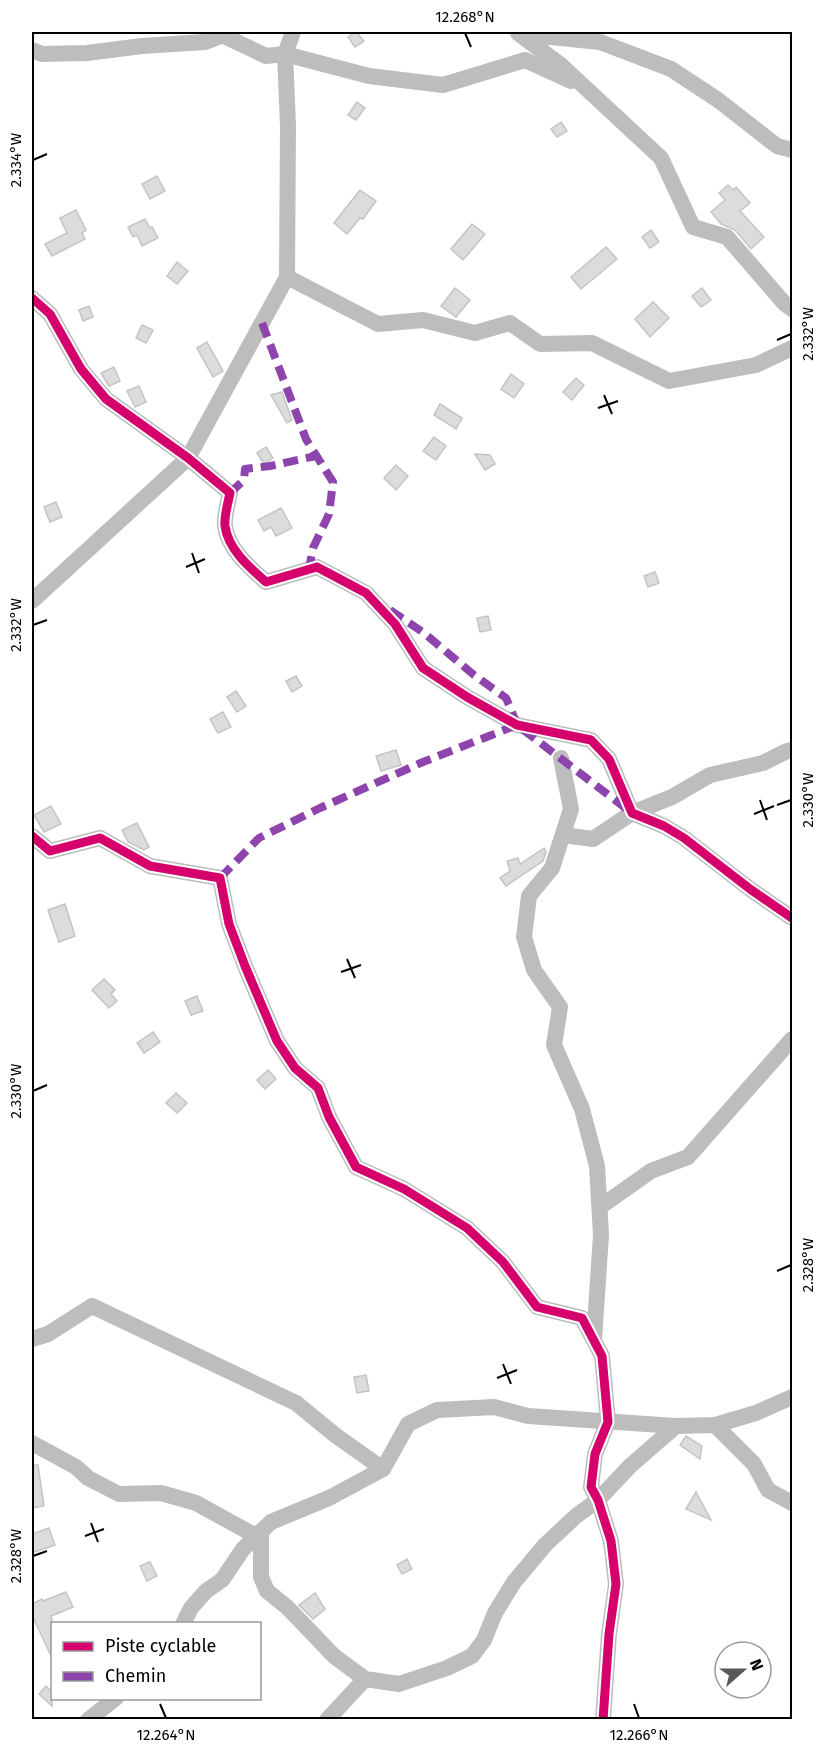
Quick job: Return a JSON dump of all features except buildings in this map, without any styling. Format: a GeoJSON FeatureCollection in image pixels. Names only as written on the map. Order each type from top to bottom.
{"type":"FeatureCollection","features":[{"type":"Feature","properties":{"kind":"street"},"geometry":{"type":"LineString","coordinates":[[32,601],[188,458],[287,277],[288,126],[285,54],[293,32]]}},
{"type":"Feature","properties":{"kind":"street"},"geometry":{"type":"LineString","coordinates":[[513,32],[562,66],[661,158],[693,227],[727,237],[784,303],[792,309]]}},
{"type":"Feature","properties":{"kind":"street"},"geometry":{"type":"LineString","coordinates":[[513,32],[544,38],[600,42],[671,69],[718,100],[777,146],[792,150]]}},
{"type":"Feature","properties":{"kind":"street"},"geometry":{"type":"LineString","coordinates":[[32,50],[42,54],[87,53],[142,45],[205,42],[227,33],[266,56],[285,54],[369,76],[443,86],[525,60],[582,87]]}},
{"type":"Feature","properties":{"kind":"street"},"geometry":{"type":"LineString","coordinates":[[287,277],[378,324],[423,320],[475,333],[510,323],[540,344],[592,343],[669,381],[756,365],[792,348]]}},
{"type":"Feature","properties":{"kind":"street"},"geometry":{"type":"LineString","coordinates":[[32,298],[50,314],[81,369],[106,399],[188,458],[230,493],[225,525],[231,540],[244,563],[266,582],[317,567],[366,593],[395,624],[423,668],[467,697],[517,725],[591,740],[609,759],[632,813],[664,826],[684,838],[792,918]]}},
{"type":"Feature","properties":{"kind":"street"},"geometry":{"type":"LineString","coordinates":[[563,835],[593,839],[632,813],[672,797],[710,775],[763,763],[792,750]]}},
{"type":"Feature","properties":{"kind":"street"},"geometry":{"type":"LineString","coordinates":[[561,758],[571,809],[552,867],[529,896],[524,937],[534,970],[560,1007],[554,1045],[582,1109],[597,1166],[601,1235],[594,1340]]}},
{"type":"Feature","properties":{"kind":"street"},"geometry":{"type":"LineString","coordinates":[[32,836],[50,851],[100,838],[150,866],[220,878],[230,924],[277,1041],[295,1068],[318,1088],[329,1118],[357,1167],[404,1189],[467,1228],[503,1262],[537,1307],[582,1318],[602,1356],[608,1422],[595,1454],[591,1487],[598,1500],[611,1541],[616,1584],[609,1634],[603,1719]]}},
{"type":"Feature","properties":{"kind":"street"},"geometry":{"type":"LineString","coordinates":[[600,1207],[651,1171],[688,1156],[792,1040]]}},
{"type":"Feature","properties":{"kind":"street"},"geometry":{"type":"LineString","coordinates":[[32,1339],[48,1334],[92,1306],[296,1403],[335,1436],[383,1468]]}},
{"type":"Feature","properties":{"kind":"street"},"geometry":{"type":"LineString","coordinates":[[184,1622],[191,1608],[206,1592],[222,1580],[243,1549],[271,1522],[329,1498],[383,1468],[408,1424],[437,1410],[494,1407],[528,1416],[676,1426],[715,1425],[756,1413],[792,1397]]}},
{"type":"Feature","properties":{"kind":"street"},"geometry":{"type":"LineString","coordinates":[[715,1425],[754,1464],[768,1490],[792,1503]]}},
{"type":"Feature","properties":{"kind":"street"},"geometry":{"type":"LineString","coordinates":[[259,1534],[261,1577],[267,1591],[287,1607],[334,1656],[365,1679],[399,1684],[447,1668],[472,1656],[484,1640],[495,1613],[514,1582],[545,1545],[598,1500],[630,1466],[676,1426]]}},
{"type":"Feature","properties":{"kind":"street"},"geometry":{"type":"LineString","coordinates":[[32,1443],[76,1467],[88,1478],[119,1494],[161,1493],[196,1503],[259,1534]]}},
{"type":"Feature","properties":{"kind":"street"},"geometry":{"type":"LineString","coordinates":[[327,1719],[365,1679]]}},
{"type":"Feature","properties":{"kind":"street"},"geometry":{"type":"LineString","coordinates":[[88,1719],[113,1700]]}},
{"type":"Feature","properties":{"kind":"marked path"},"geometry":{"type":"LineString","coordinates":[[262,323],[306,439],[333,482],[329,514],[313,548],[309,569]]}},
{"type":"Feature","properties":{"kind":"marked path"},"geometry":{"type":"LineString","coordinates":[[230,493],[244,480],[245,469],[316,456]]}},
{"type":"Feature","properties":{"kind":"marked path"},"geometry":{"type":"LineString","coordinates":[[390,610],[424,633],[474,675],[506,698],[517,724]]}},
{"type":"Feature","properties":{"kind":"marked path"},"geometry":{"type":"LineString","coordinates":[[220,878],[259,838],[423,762],[517,725],[628,810]]}},
{"type":"Feature","properties":{"kind":"cycle path"},"geometry":{"type":"LineString","coordinates":[[32,298],[50,314],[81,369],[106,399],[188,458],[230,493],[225,518],[230,542],[240,557],[266,582],[317,567],[366,593],[395,624],[423,668],[467,697],[517,725],[591,740],[609,759],[632,813],[664,826],[684,838],[792,918]]}},
{"type":"Feature","properties":{"kind":"cycle path"},"geometry":{"type":"LineString","coordinates":[[32,836],[50,851],[100,838],[150,866],[220,878],[229,924],[277,1041],[295,1068],[318,1088],[329,1117],[356,1167],[404,1189],[467,1228],[503,1262],[537,1307],[582,1318],[602,1356],[608,1422],[595,1454],[591,1487],[598,1500],[611,1541],[616,1584],[609,1634],[603,1720]]}}]}
